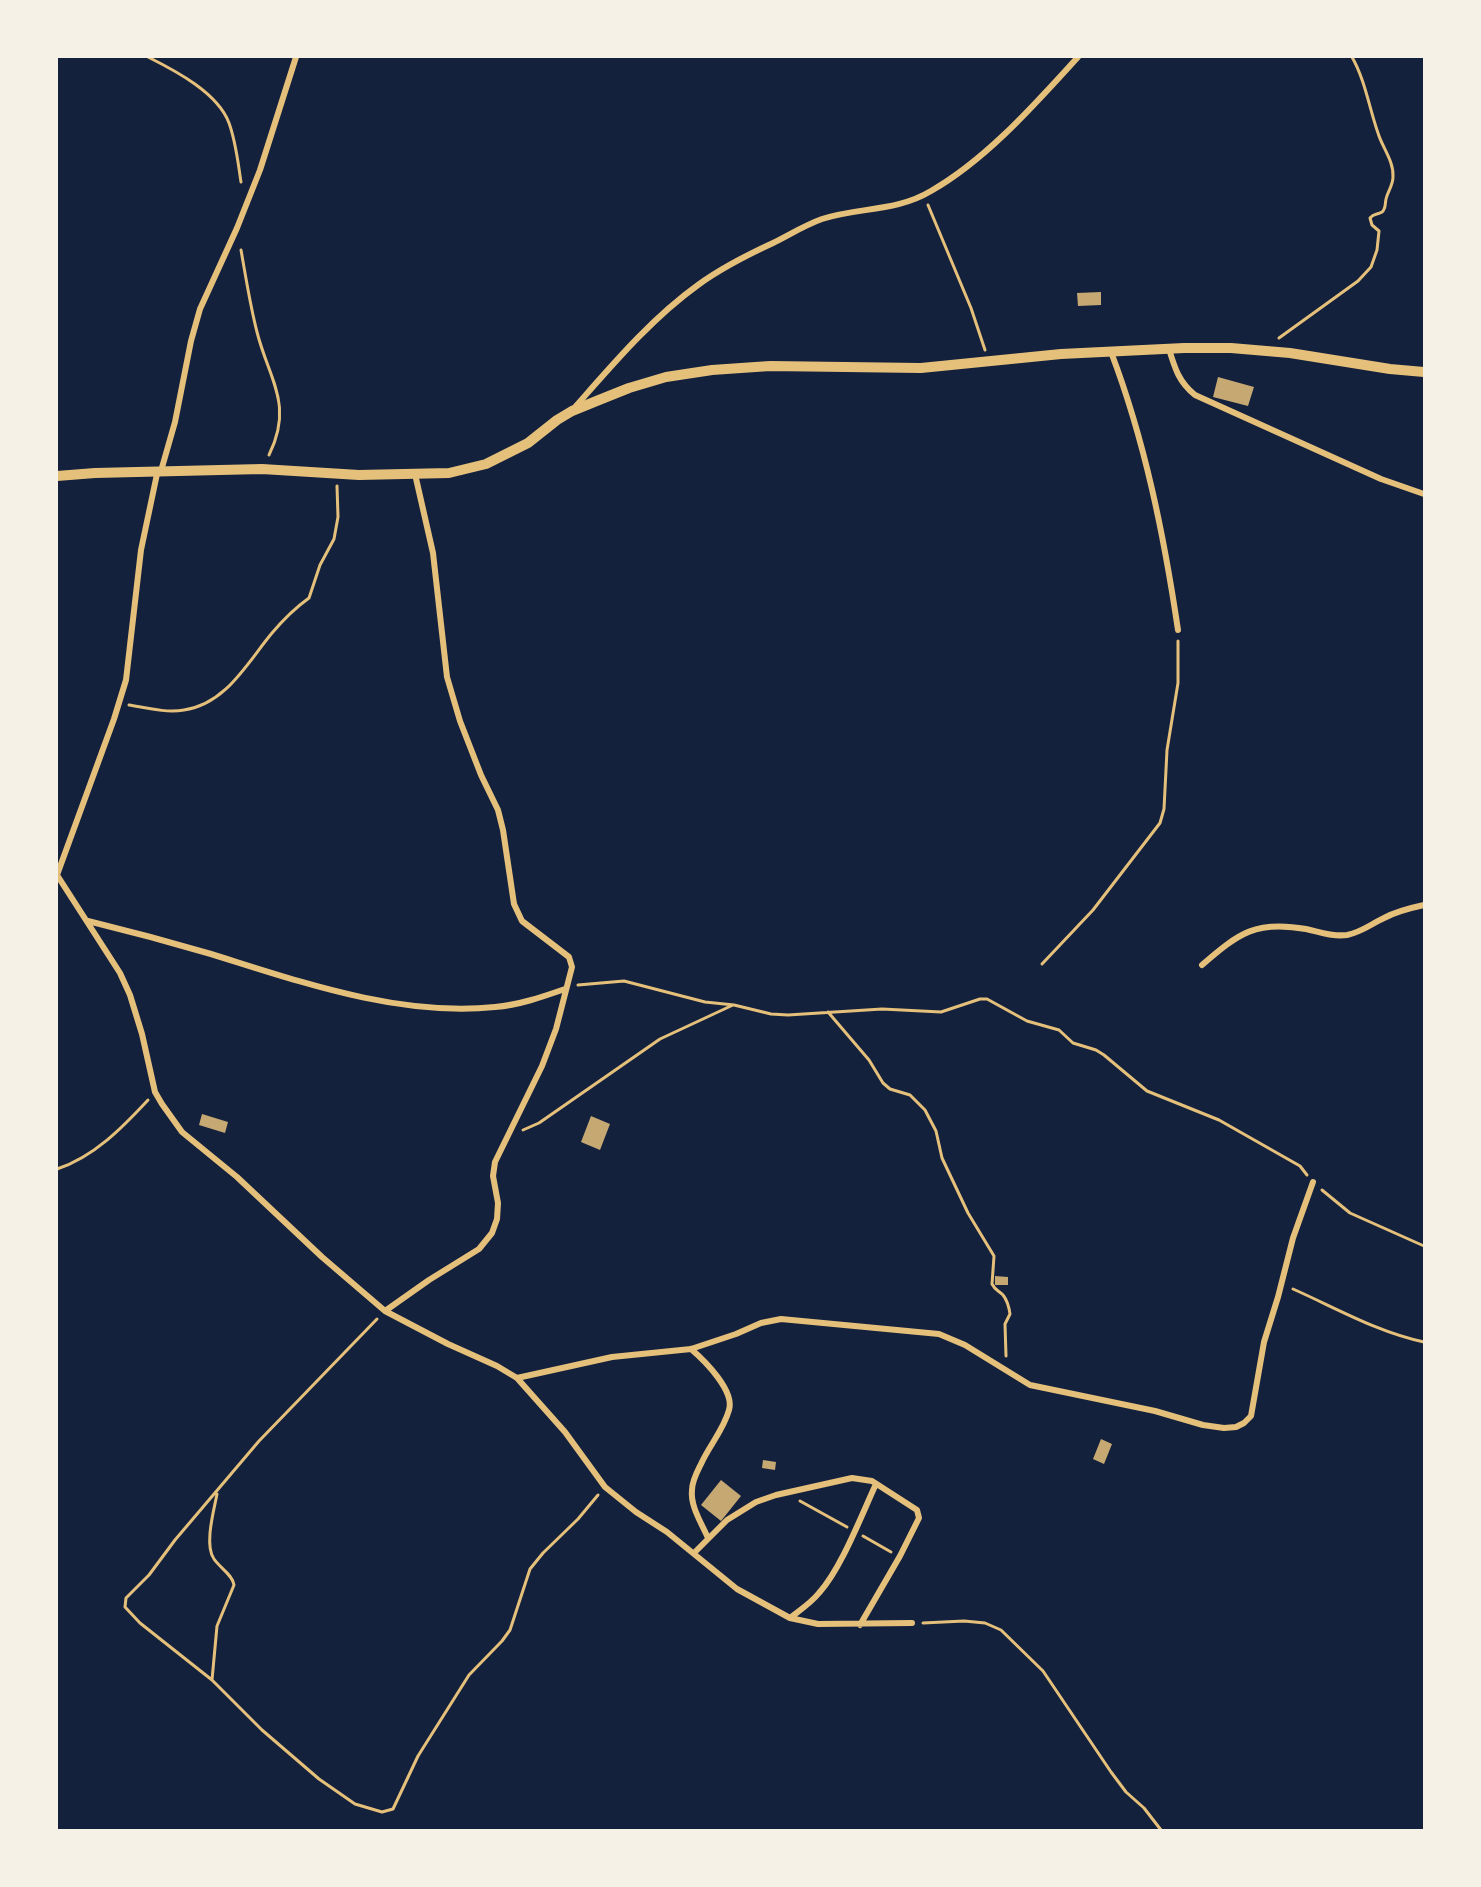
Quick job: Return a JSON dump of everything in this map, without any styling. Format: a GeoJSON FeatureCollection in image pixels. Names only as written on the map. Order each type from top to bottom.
{"type":"FeatureCollection","features":[{"type":"Feature","properties":{"kind":"street"},"geometry":{"type":"LineString","coordinates":[[296,57],[272,136],[246,205],[200,309],[191,341],[175,422],[146,519],[126,680],[120,703],[57,875],[120,973],[130,994],[155,1092],[162,1104],[182,1132],[246,1185],[322,1257],[385,1311],[448,1344],[497,1365],[517,1378],[565,1432],[605,1487],[694,1553],[737,1589],[790,1618],[818,1624],[912,1623]]}},
{"type":"Feature","properties":{"kind":"street"},"geometry":{"type":"LineString","coordinates":[[572,411],[623,354],[697,285],[727,266],[820,219],[890,207],[924,195],[961,170],[1001,136],[1078,57]]}},
{"type":"Feature","properties":{"kind":"street"},"geometry":{"type":"LineString","coordinates":[[57,476],[95,472],[262,469],[359,475],[449,473],[486,464],[528,443],[572,411],[629,388],[666,377],[712,370],[770,366],[921,368],[1061,354],[1232,348],[1424,372]]}},
{"type":"Feature","properties":{"kind":"street"},"geometry":{"type":"LineString","coordinates":[[1169,350],[1177,376],[1184,387],[1195,395],[1382,479],[1424,494]]}},
{"type":"Feature","properties":{"kind":"street"},"geometry":{"type":"LineString","coordinates":[[1111,352],[1129,399],[1143,453],[1169,572],[1178,630]]}},
{"type":"Feature","properties":{"kind":"street"},"geometry":{"type":"LineString","coordinates":[[385,1311],[479,1249],[492,1233],[498,1203],[493,1176],[495,1162],[542,1066],[556,1029],[572,967],[569,957],[522,921],[514,904],[498,810],[460,721],[447,677],[433,552],[415,474]]}},
{"type":"Feature","properties":{"kind":"street"},"geometry":{"type":"LineString","coordinates":[[1203,965],[1226,944],[1252,930],[1267,927],[1293,927],[1336,936],[1350,934],[1366,930],[1383,918],[1399,911],[1424,905]]}},
{"type":"Feature","properties":{"kind":"street"},"geometry":{"type":"LineString","coordinates":[[88,921],[210,954],[295,982],[388,1002],[446,1008],[495,1008],[565,989]]}},
{"type":"Feature","properties":{"kind":"street"},"geometry":{"type":"LineString","coordinates":[[517,1378],[612,1358],[691,1349],[761,1323],[781,1319],[939,1334],[965,1345],[1029,1385],[1155,1411],[1203,1425],[1236,1427],[1251,1416],[1264,1342],[1293,1238],[1312,1182]]}},
{"type":"Feature","properties":{"kind":"street"},"geometry":{"type":"LineString","coordinates":[[691,1349],[708,1364],[726,1391],[730,1403],[726,1418],[706,1454],[692,1488],[694,1504],[708,1538]]}},
{"type":"Feature","properties":{"kind":"street"},"geometry":{"type":"LineString","coordinates":[[694,1553],[741,1509],[756,1502],[852,1478],[876,1484],[917,1510],[920,1518],[860,1625]]}},
{"type":"Feature","properties":{"kind":"street"},"geometry":{"type":"LineString","coordinates":[[790,1618],[824,1587],[876,1484]]}},
{"type":"Feature","properties":{"kind":"path"},"geometry":{"type":"LineString","coordinates":[[148,57],[175,70],[194,83],[214,101],[229,122],[246,205]]}},
{"type":"Feature","properties":{"kind":"path"},"geometry":{"type":"LineString","coordinates":[[1260,351],[1358,281],[1371,267],[1377,250],[1379,231],[1372,225],[1370,218],[1384,209],[1394,179],[1393,169],[1352,57]]}},
{"type":"Feature","properties":{"kind":"path"},"geometry":{"type":"LineString","coordinates":[[924,195],[971,308],[989,361]]}},
{"type":"Feature","properties":{"kind":"path"},"geometry":{"type":"LineString","coordinates":[[237,228],[257,334],[277,389],[279,429],[262,469]]}},
{"type":"Feature","properties":{"kind":"path"},"geometry":{"type":"LineString","coordinates":[[120,703],[155,710],[183,711],[212,702],[236,678],[274,631],[311,593],[320,565],[334,539],[338,517],[338,472]]}},
{"type":"Feature","properties":{"kind":"path"},"geometry":{"type":"LineString","coordinates":[[1042,964],[1093,910],[1160,823],[1164,809],[1167,750],[1178,682],[1178,630]]}},
{"type":"Feature","properties":{"kind":"path"},"geometry":{"type":"LineString","coordinates":[[565,989],[586,984],[624,981],[705,1002],[734,1005],[771,1014],[882,1009],[941,1011],[987,999],[1027,1021],[1059,1030],[1073,1042],[1096,1050],[1147,1091],[1219,1120],[1300,1166],[1312,1182],[1350,1213],[1424,1246]]}},
{"type":"Feature","properties":{"kind":"path"},"geometry":{"type":"LineString","coordinates":[[508,1137],[539,1122],[660,1039],[734,1005]]}},
{"type":"Feature","properties":{"kind":"path"},"geometry":{"type":"LineString","coordinates":[[828,1012],[869,1060],[883,1083],[890,1089],[910,1095],[920,1104],[936,1131],[942,1158],[968,1213],[994,1256],[992,1284],[1006,1300],[1010,1314],[1005,1324],[1004,1336],[1007,1372]]}},
{"type":"Feature","properties":{"kind":"path"},"geometry":{"type":"LineString","coordinates":[[57,1169],[89,1154],[115,1133],[155,1092]]}},
{"type":"Feature","properties":{"kind":"path"},"geometry":{"type":"LineString","coordinates":[[1281,1284],[1374,1327],[1424,1342]]}},
{"type":"Feature","properties":{"kind":"path"},"geometry":{"type":"LineString","coordinates":[[385,1311],[259,1441],[175,1540],[149,1575],[124,1602],[125,1607],[140,1623],[212,1680],[262,1730],[338,1794],[371,1810],[382,1812],[393,1809],[418,1756],[469,1675],[510,1630],[524,1585],[537,1560],[578,1519],[605,1487]]}},
{"type":"Feature","properties":{"kind":"path"},"geometry":{"type":"LineString","coordinates":[[212,1680],[217,1626],[234,1585],[233,1580],[212,1557],[210,1550],[212,1521],[218,1491]]}},
{"type":"Feature","properties":{"kind":"path"},"geometry":{"type":"LineString","coordinates":[[785,1493],[900,1556]]}},
{"type":"Feature","properties":{"kind":"path"},"geometry":{"type":"LineString","coordinates":[[912,1623],[964,1621],[985,1623],[1001,1630],[1043,1671],[1111,1772],[1161,1830]]}},
{"type":"Feature","properties":{"kind":"building"},"geometry":{"type":"Polygon","coordinates":[[[1101,292],[1101,305],[1078,306],[1077,293],[1101,292]]]}},
{"type":"Feature","properties":{"kind":"building"},"geometry":{"type":"Polygon","coordinates":[[[1218,377],[1254,387],[1248,406],[1213,397],[1218,377]]]}},
{"type":"Feature","properties":{"kind":"building"},"geometry":{"type":"Polygon","coordinates":[[[202,1114],[228,1122],[225,1133],[199,1125],[202,1114]]]}},
{"type":"Feature","properties":{"kind":"building"},"geometry":{"type":"Polygon","coordinates":[[[591,1116],[610,1124],[600,1150],[581,1142],[591,1116]]]}},
{"type":"Feature","properties":{"kind":"building"},"geometry":{"type":"Polygon","coordinates":[[[995,1276],[1008,1277],[1008,1285],[995,1285],[995,1276]]]}},
{"type":"Feature","properties":{"kind":"building"},"geometry":{"type":"Polygon","coordinates":[[[1101,1439],[1112,1444],[1104,1464],[1093,1459],[1101,1439]]]}},
{"type":"Feature","properties":{"kind":"building"},"geometry":{"type":"Polygon","coordinates":[[[763,1460],[776,1462],[775,1470],[762,1468],[763,1460]]]}},
{"type":"Feature","properties":{"kind":"building"},"geometry":{"type":"Polygon","coordinates":[[[721,1480],[741,1496],[721,1521],[701,1505],[721,1480]]]}}]}
